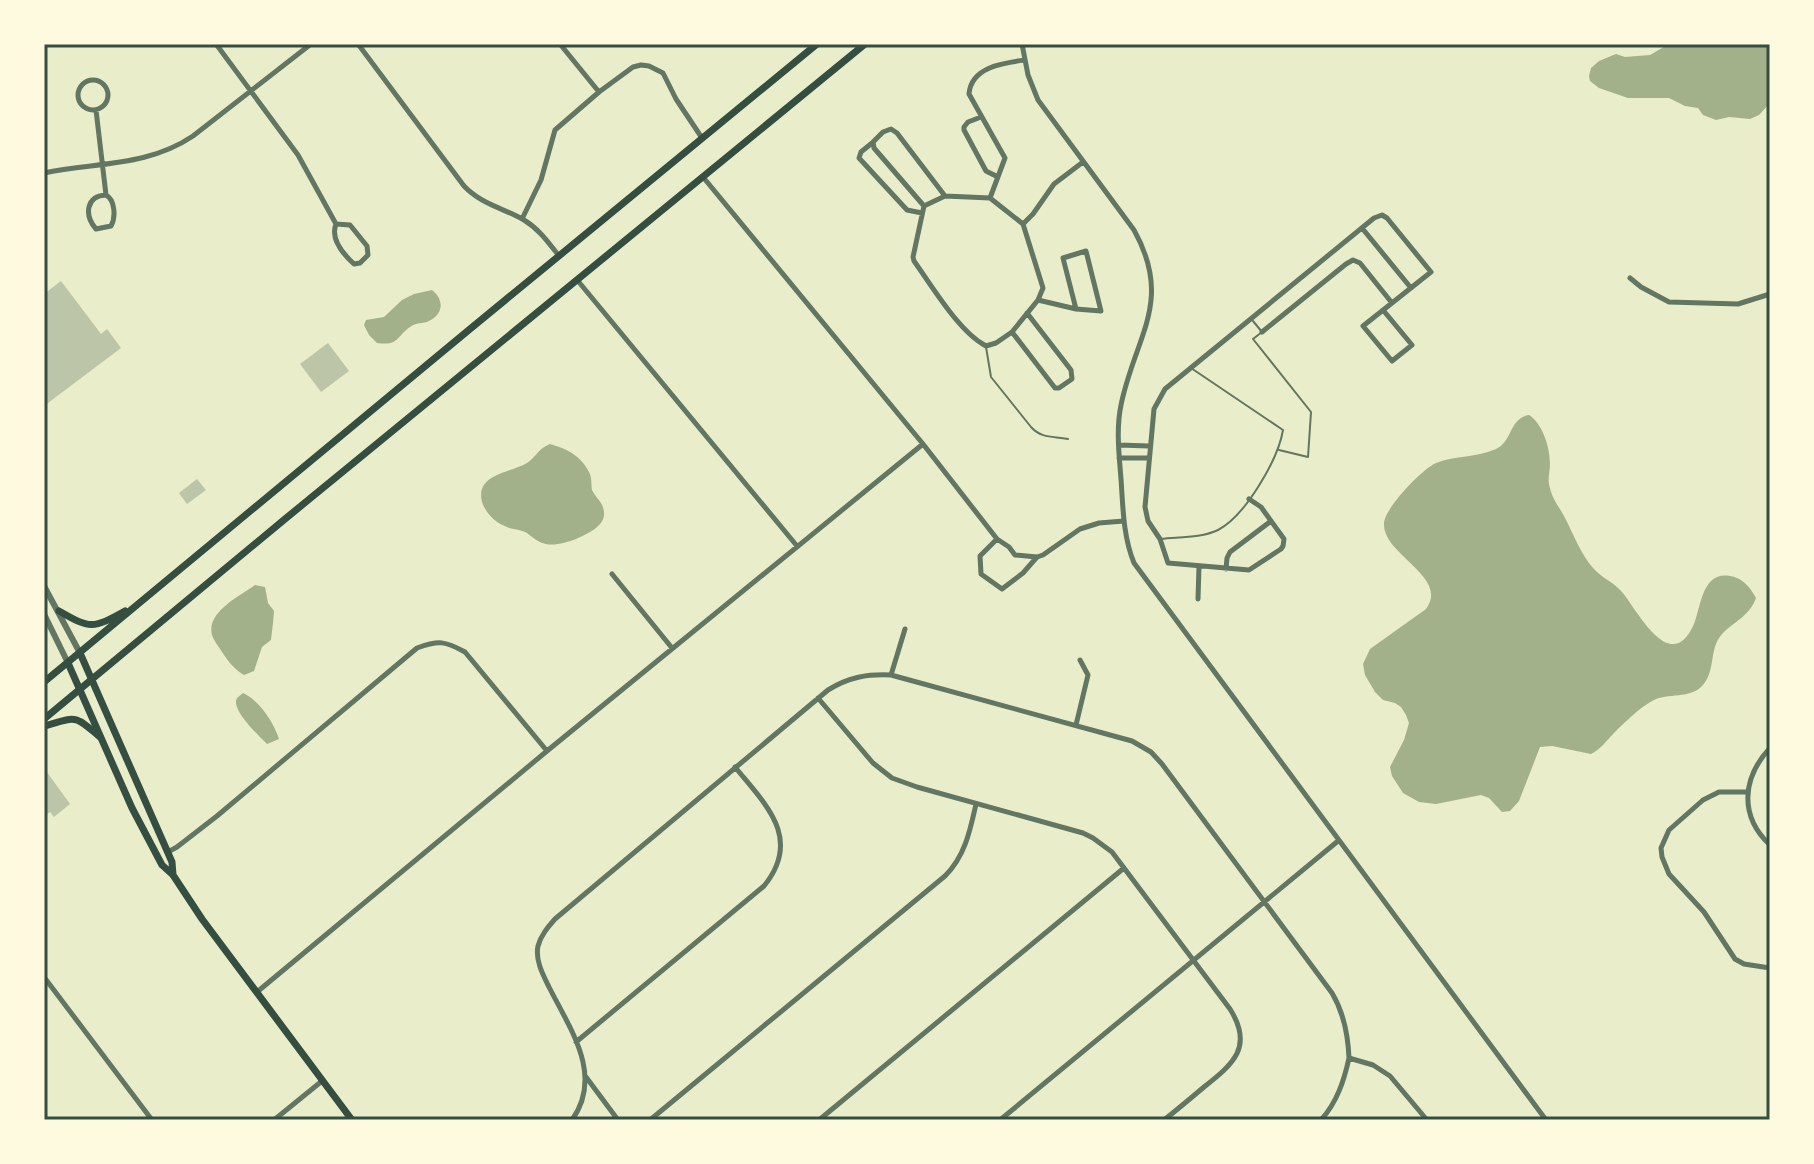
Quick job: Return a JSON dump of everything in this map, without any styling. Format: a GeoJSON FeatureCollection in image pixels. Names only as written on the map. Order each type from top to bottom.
{"type":"FeatureCollection","features":[{"type":"Feature","properties":{"kind":"main road"},"geometry":{"type":"LineString","coordinates":[[44,682],[817,44]]}},
{"type":"Feature","properties":{"kind":"main road"},"geometry":{"type":"LineString","coordinates":[[44,719],[865,44]]}},
{"type":"Feature","properties":{"kind":"main road"},"geometry":{"type":"LineString","coordinates":[[59,611],[82,624],[95,626],[144,600]]}},
{"type":"Feature","properties":{"kind":"main road"},"geometry":{"type":"LineString","coordinates":[[80,653],[172,862],[173,875]]}},
{"type":"Feature","properties":{"kind":"main road"},"geometry":{"type":"LineString","coordinates":[[68,663],[162,865],[173,875],[195,910],[352,1120]]}},
{"type":"Feature","properties":{"kind":"main road"},"geometry":{"type":"LineString","coordinates":[[44,726],[73,718],[100,737]]}},
{"type":"Feature","properties":{"kind":"street"},"geometry":{"type":"LineString","coordinates":[[216,44],[298,155],[336,224],[335,238],[346,256],[354,264],[360,263],[368,255],[367,246],[350,225],[336,224]]}},
{"type":"Feature","properties":{"kind":"street"},"geometry":{"type":"LineString","coordinates":[[44,173],[137,161],[177,146],[311,44]]}},
{"type":"Feature","properties":{"kind":"street"},"geometry":{"type":"LineString","coordinates":[[358,44],[464,186],[480,200],[522,219],[542,234],[559,256]]}},
{"type":"Feature","properties":{"kind":"street"},"geometry":{"type":"LineString","coordinates":[[560,44],[599,92]]}},
{"type":"Feature","properties":{"kind":"street"},"geometry":{"type":"LineString","coordinates":[[1022,44],[1038,100],[1134,230],[1145,252],[1152,281],[1151,310],[1119,411],[1124,521],[1129,550],[1141,575],[1546,1120]]}},
{"type":"Feature","properties":{"kind":"street"},"geometry":{"type":"LineString","coordinates":[[990,198],[1005,158],[969,94],[970,85],[993,66],[1025,60]]}},
{"type":"Feature","properties":{"kind":"street"},"geometry":{"type":"LineString","coordinates":[[522,219],[541,180],[555,130],[633,67],[641,65],[663,73],[702,138]]}},
{"type":"Feature","properties":{"kind":"street"},"geometry":{"type":"LineString","coordinates":[[90,79],[100,80],[107,87],[109,96],[105,105],[96,110],[86,109],[79,102],[77,93],[81,84],[90,79]]}},
{"type":"Feature","properties":{"kind":"street"},"geometry":{"type":"LineString","coordinates":[[96,110],[106,195],[112,201],[113,223],[107,228],[96,229],[89,219],[88,206],[98,196],[106,195]]}},
{"type":"Feature","properties":{"kind":"street"},"geometry":{"type":"LineString","coordinates":[[981,117],[968,122],[964,130],[986,171],[998,177]]}},
{"type":"Feature","properties":{"kind":"street"},"geometry":{"type":"LineString","coordinates":[[923,210],[914,261],[976,341],[986,346],[996,343],[1012,332],[1038,300],[1043,288],[1023,224],[990,198],[945,196],[923,210],[907,210],[859,158],[861,152],[883,132],[891,129],[945,196]]}},
{"type":"Feature","properties":{"kind":"street"},"geometry":{"type":"LineString","coordinates":[[873,142],[874,148],[923,210]]}},
{"type":"Feature","properties":{"kind":"street"},"geometry":{"type":"LineString","coordinates":[[1023,224],[1054,184],[1083,161]]}},
{"type":"Feature","properties":{"kind":"street"},"geometry":{"type":"LineString","coordinates":[[703,177],[923,444],[997,539],[1015,555],[1037,557],[1080,529],[1099,523],[1124,521]]}},
{"type":"Feature","properties":{"kind":"street"},"geometry":{"type":"LineString","coordinates":[[1249,499],[1261,507],[1284,539],[1283,546],[1249,570],[1168,563],[1160,539],[1146,516],[1145,507],[1154,409],[1165,389],[1374,218],[1382,215],[1431,272],[1383,310],[1363,326],[1392,361],[1412,345],[1383,310]]}},
{"type":"Feature","properties":{"kind":"street"},"geometry":{"type":"LineString","coordinates":[[1362,228],[1411,288]]}},
{"type":"Feature","properties":{"kind":"street"},"geometry":{"type":"LineString","coordinates":[[1038,300],[1076,309],[1101,311],[1086,251],[1063,258],[1076,309]]}},
{"type":"Feature","properties":{"kind":"street"},"geometry":{"type":"LineString","coordinates":[[1262,332],[1353,260],[1360,263],[1392,303]]}},
{"type":"Feature","properties":{"kind":"street"},"geometry":{"type":"LineString","coordinates":[[1630,278],[1669,302],[1738,304],[1770,294]]}},
{"type":"Feature","properties":{"kind":"street"},"geometry":{"type":"LineString","coordinates":[[578,281],[797,546]]}},
{"type":"Feature","properties":{"kind":"street"},"geometry":{"type":"LineString","coordinates":[[1012,332],[1055,388],[1072,379],[1071,370],[1027,313]]}},
{"type":"Feature","properties":{"kind":"street"},"geometry":{"type":"LineString","coordinates":[[256,993],[923,444]]}},
{"type":"Feature","properties":{"kind":"street"},"geometry":{"type":"LineString","coordinates":[[1119,445],[1149,446]]}},
{"type":"Feature","properties":{"kind":"street"},"geometry":{"type":"LineString","coordinates":[[1119,458],[1148,458]]}},
{"type":"Feature","properties":{"kind":"street"},"geometry":{"type":"LineString","coordinates":[[1226,569],[1230,552],[1271,521]]}},
{"type":"Feature","properties":{"kind":"street"},"geometry":{"type":"LineString","coordinates":[[997,539],[980,556],[981,574],[1002,589],[1037,557]]}},
{"type":"Feature","properties":{"kind":"street"},"geometry":{"type":"LineString","coordinates":[[1198,599],[1199,566]]}},
{"type":"Feature","properties":{"kind":"street"},"geometry":{"type":"LineString","coordinates":[[612,574],[672,648]]}},
{"type":"Feature","properties":{"kind":"street"},"geometry":{"type":"LineString","coordinates":[[44,586],[80,653]]}},
{"type":"Feature","properties":{"kind":"street"},"geometry":{"type":"LineString","coordinates":[[44,614],[68,663]]}},
{"type":"Feature","properties":{"kind":"street"},"geometry":{"type":"LineString","coordinates":[[891,675],[905,629]]}},
{"type":"Feature","properties":{"kind":"street"},"geometry":{"type":"LineString","coordinates":[[167,852],[234,802],[417,648],[433,642],[449,643],[465,652],[547,751]]}},
{"type":"Feature","properties":{"kind":"street"},"geometry":{"type":"LineString","coordinates":[[1076,725],[1088,675],[1080,660]]}},
{"type":"Feature","properties":{"kind":"street"},"geometry":{"type":"LineString","coordinates":[[572,1120],[583,1100],[586,1076],[580,1051],[539,964],[537,948],[546,929],[818,698],[836,685],[872,674],[891,675],[1132,741],[1156,757],[1339,1005],[1347,1031],[1349,1058],[1339,1094],[1321,1120]]}},
{"type":"Feature","properties":{"kind":"street"},"geometry":{"type":"LineString","coordinates":[[818,698],[873,763],[892,778],[1083,833],[1112,852],[1239,1025],[1241,1040],[1234,1060],[1164,1120]]}},
{"type":"Feature","properties":{"kind":"street"},"geometry":{"type":"LineString","coordinates":[[1770,748],[1755,766],[1746,792],[1751,818],[1770,845]]}},
{"type":"Feature","properties":{"kind":"street"},"geometry":{"type":"LineString","coordinates":[[576,1042],[764,886],[773,873],[780,853],[777,824],[771,811],[735,767]]}},
{"type":"Feature","properties":{"kind":"street"},"geometry":{"type":"LineString","coordinates":[[1746,792],[1719,792],[1703,800],[1669,830],[1661,848],[1662,857],[1669,874],[1704,912],[1735,959],[1744,964],[1770,968]]}},
{"type":"Feature","properties":{"kind":"street"},"geometry":{"type":"LineString","coordinates":[[650,1120],[945,876],[962,854],[976,804]]}},
{"type":"Feature","properties":{"kind":"street"},"geometry":{"type":"LineString","coordinates":[[1000,1120],[1338,841]]}},
{"type":"Feature","properties":{"kind":"street"},"geometry":{"type":"LineString","coordinates":[[819,1120],[1124,868]]}},
{"type":"Feature","properties":{"kind":"street"},"geometry":{"type":"LineString","coordinates":[[44,977],[152,1120]]}},
{"type":"Feature","properties":{"kind":"street"},"geometry":{"type":"LineString","coordinates":[[1349,1058],[1373,1065],[1390,1076],[1427,1120]]}},
{"type":"Feature","properties":{"kind":"street"},"geometry":{"type":"LineString","coordinates":[[586,1076],[618,1120]]}},
{"type":"Feature","properties":{"kind":"street"},"geometry":{"type":"LineString","coordinates":[[274,1120],[322,1081]]}},
{"type":"Feature","properties":{"kind":"lane"},"geometry":{"type":"LineString","coordinates":[[1251,318],[1262,332],[1253,339],[1311,412],[1308,457],[1278,450]]}},
{"type":"Feature","properties":{"kind":"lane"},"geometry":{"type":"LineString","coordinates":[[986,346],[991,377],[1037,434],[1068,439]]}},
{"type":"Feature","properties":{"kind":"lane"},"geometry":{"type":"LineString","coordinates":[[1160,539],[1210,533],[1235,517],[1269,469],[1283,430],[1190,367]]}},
{"type":"Feature","properties":{"kind":"shaded area"},"geometry":{"type":"Polygon","coordinates":[[[1669,44],[1770,44],[1770,103],[1759,115],[1750,119],[1729,117],[1716,120],[1703,115],[1698,108],[1669,98],[1628,98],[1599,88],[1590,81],[1591,68],[1599,61],[1616,54],[1625,57],[1650,55],[1669,44]]]}},
{"type":"Feature","properties":{"kind":"shaded area"},"geometry":{"type":"Polygon","coordinates":[[[432,290],[441,306],[434,318],[412,325],[389,343],[377,343],[369,335],[364,325],[366,320],[384,317],[402,300],[432,290]]]}},
{"type":"Feature","properties":{"kind":"shaded area"},"geometry":{"type":"Polygon","coordinates":[[[1529,415],[1542,430],[1547,444],[1552,495],[1581,551],[1597,572],[1624,594],[1657,637],[1664,642],[1680,643],[1694,624],[1708,585],[1721,576],[1742,581],[1756,598],[1748,612],[1720,637],[1714,649],[1709,676],[1698,690],[1652,701],[1591,754],[1552,746],[1540,747],[1519,801],[1510,811],[1502,812],[1489,798],[1481,795],[1436,804],[1419,802],[1403,793],[1390,767],[1404,740],[1409,723],[1406,715],[1401,707],[1383,700],[1375,692],[1365,675],[1363,664],[1370,649],[1426,609],[1431,597],[1423,576],[1386,535],[1384,523],[1397,499],[1430,467],[1443,460],[1496,449],[1506,441],[1518,420],[1529,415]]]}},
{"type":"Feature","properties":{"kind":"shaded area"},"geometry":{"type":"Polygon","coordinates":[[[550,444],[582,461],[590,474],[592,490],[602,505],[604,517],[592,531],[573,540],[546,544],[495,520],[484,506],[481,493],[489,480],[527,463],[550,444]]]}},
{"type":"Feature","properties":{"kind":"shaded area"},"geometry":{"type":"Polygon","coordinates":[[[255,585],[265,587],[268,603],[274,611],[271,640],[262,647],[254,671],[244,675],[222,652],[213,637],[212,627],[219,612],[255,585]]]}},
{"type":"Feature","properties":{"kind":"shaded area"},"geometry":{"type":"Polygon","coordinates":[[[243,693],[265,713],[279,739],[267,744],[246,722],[236,703],[243,693]]]}},
{"type":"Feature","properties":{"kind":"building"},"geometry":{"type":"Polygon","coordinates":[[[61,281],[101,334],[107,329],[121,348],[44,406],[44,294],[61,281]]]}},
{"type":"Feature","properties":{"kind":"building"},"geometry":{"type":"Polygon","coordinates":[[[328,343],[349,371],[321,392],[300,364],[328,343]]]}},
{"type":"Feature","properties":{"kind":"building"},"geometry":{"type":"Polygon","coordinates":[[[197,479],[206,490],[187,504],[179,493],[197,479]]]}},
{"type":"Feature","properties":{"kind":"building"},"geometry":{"type":"Polygon","coordinates":[[[44,768],[70,804],[54,817],[50,812],[44,816],[44,768]]]}}]}
